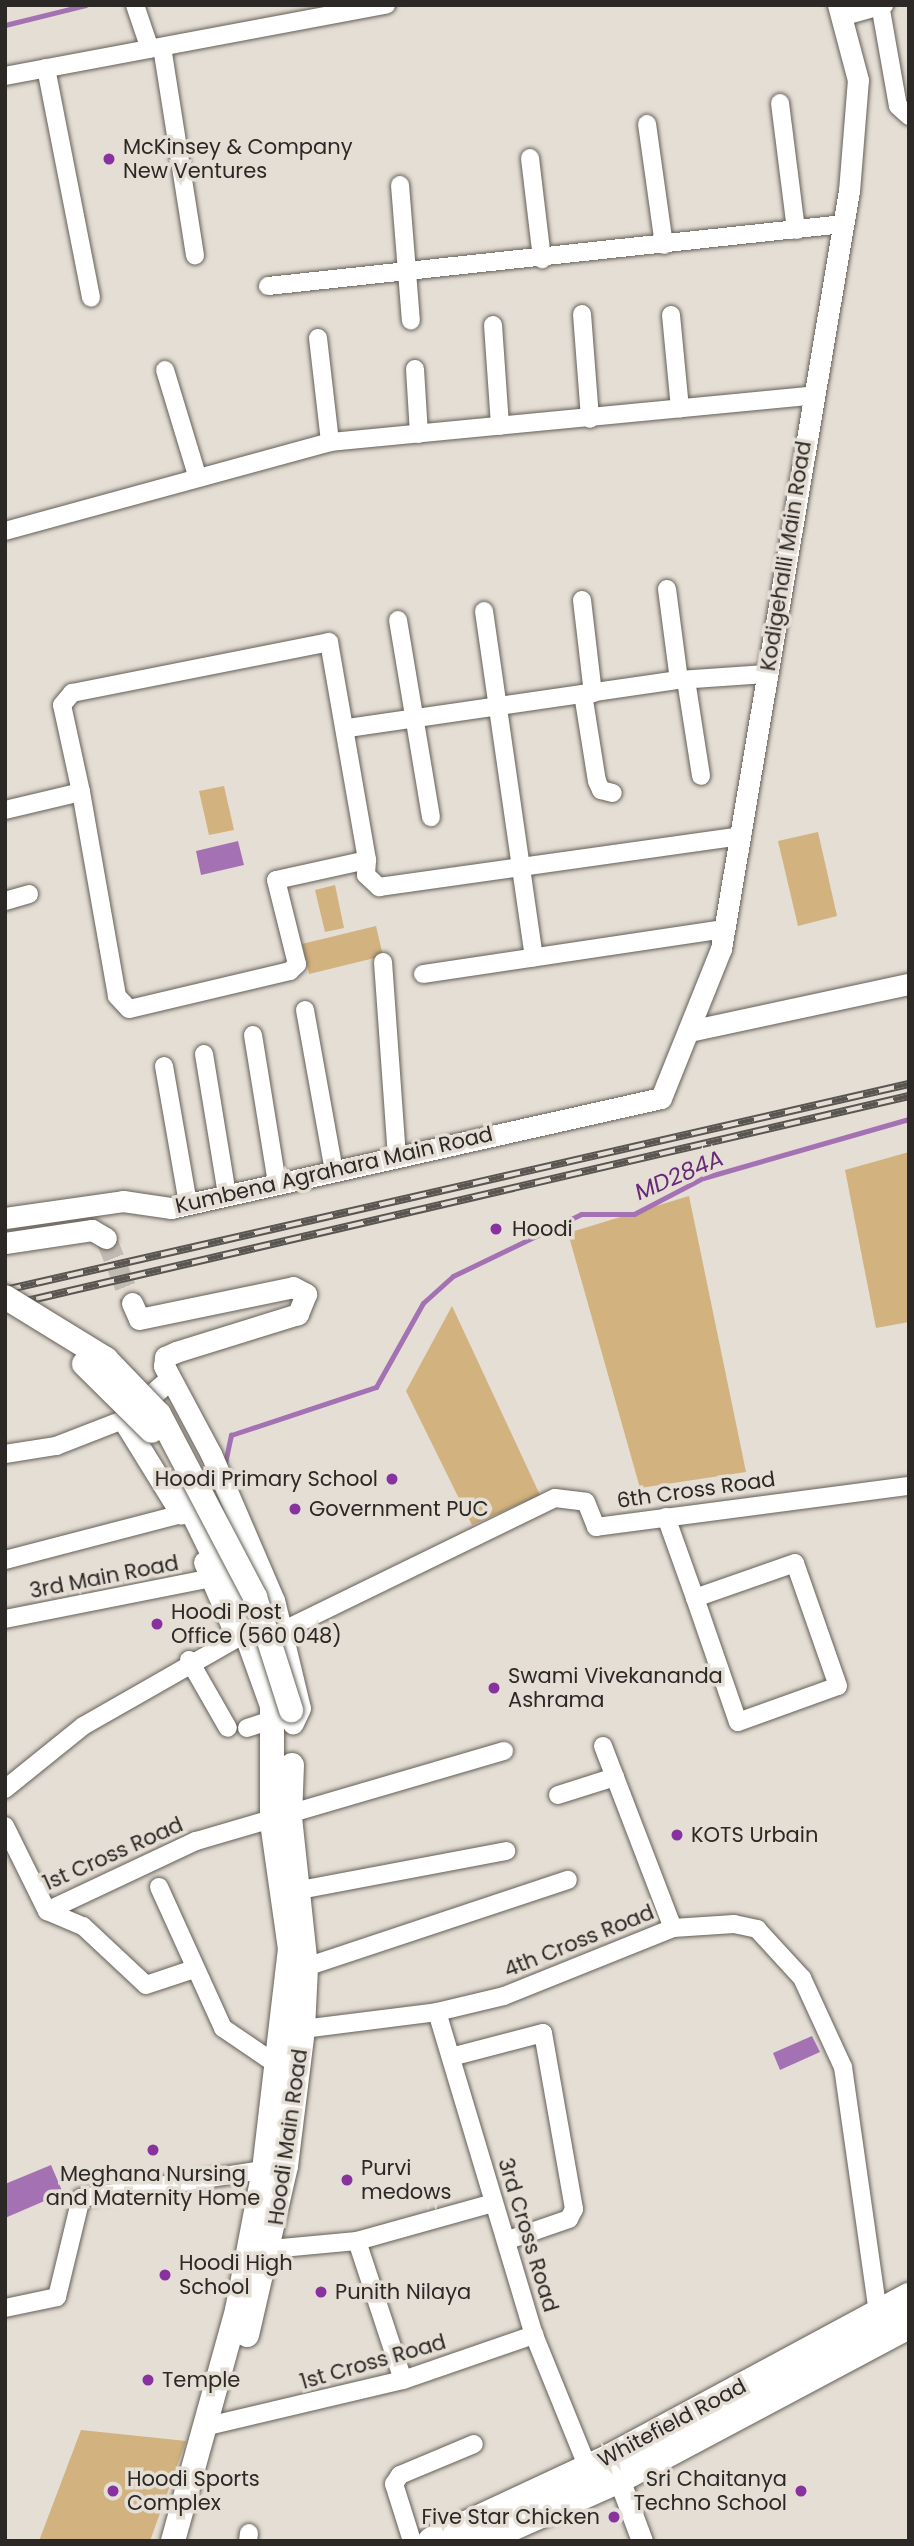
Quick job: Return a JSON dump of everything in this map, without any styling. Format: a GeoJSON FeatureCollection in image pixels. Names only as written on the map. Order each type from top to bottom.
{"type":"FeatureCollection","features":[{"type":"Feature","properties":{"kind":"main road"},"geometry":{"type":"LineString","coordinates":[[5,1297],[106,1359],[137,1384],[159,1414],[255,1597],[281,1718]]}},
{"type":"Feature","properties":{"kind":"main road"},"geometry":{"type":"LineString","coordinates":[[5,1314],[99,1374],[155,1435],[230,1589],[281,1718]]}},
{"type":"Feature","properties":{"kind":"main road","name":"Hoodi Main Road"},"geometry":{"type":"LineString","coordinates":[[189,2541],[213,2426],[271,2249],[275,2168],[303,2029],[306,1967],[300,1890],[281,1820],[281,1718]]}},
{"type":"Feature","properties":{"kind":"main road"},"geometry":{"type":"LineString","coordinates":[[173,2541],[213,2426],[237,2310],[275,2168],[279,2066],[290,1950],[281,1820]]}},
{"type":"Feature","properties":{"kind":"main road","name":"Whitefield Road"},"geometry":{"type":"LineString","coordinates":[[480,2541],[619,2479],[880,2325],[909,2297]]}},
{"type":"Feature","properties":{"kind":"main road","name":"Whitefield Road"},"geometry":{"type":"LineString","coordinates":[[432,2541],[880,2325],[909,2326]]}},
{"type":"Feature","properties":{"kind":"street"},"geometry":{"type":"LineString","coordinates":[[5,76],[386,5]]}},
{"type":"Feature","properties":{"kind":"street"},"geometry":{"type":"LineString","coordinates":[[839,11],[883,7],[898,106],[909,116]]}},
{"type":"Feature","properties":{"kind":"street"},"geometry":{"type":"LineString","coordinates":[[137,11],[156,48],[195,255]]}},
{"type":"Feature","properties":{"kind":"street","name":"Kodigehalli Main Road"},"geometry":{"type":"LineString","coordinates":[[662,1098],[724,929],[843,224],[858,80],[839,11]]}},
{"type":"Feature","properties":{"kind":"street"},"geometry":{"type":"LineString","coordinates":[[46,68],[91,298]]}},
{"type":"Feature","properties":{"kind":"street"},"geometry":{"type":"LineString","coordinates":[[780,103],[796,230]]}},
{"type":"Feature","properties":{"kind":"street"},"geometry":{"type":"LineString","coordinates":[[647,124],[664,245]]}},
{"type":"Feature","properties":{"kind":"street"},"geometry":{"type":"LineString","coordinates":[[530,158],[542,259]]}},
{"type":"Feature","properties":{"kind":"street"},"geometry":{"type":"LineString","coordinates":[[400,185],[411,321]]}},
{"type":"Feature","properties":{"kind":"street"},"geometry":{"type":"LineString","coordinates":[[268,286],[407,274],[843,224]]}},
{"type":"Feature","properties":{"kind":"street"},"geometry":{"type":"LineString","coordinates":[[582,314],[590,419]]}},
{"type":"Feature","properties":{"kind":"street"},"geometry":{"type":"LineString","coordinates":[[671,315],[680,409]]}},
{"type":"Feature","properties":{"kind":"street"},"geometry":{"type":"LineString","coordinates":[[493,325],[500,426]]}},
{"type":"Feature","properties":{"kind":"street"},"geometry":{"type":"LineString","coordinates":[[318,338],[330,442]]}},
{"type":"Feature","properties":{"kind":"street"},"geometry":{"type":"LineString","coordinates":[[415,369],[419,434]]}},
{"type":"Feature","properties":{"kind":"street"},"geometry":{"type":"LineString","coordinates":[[165,370],[197,475]]}},
{"type":"Feature","properties":{"kind":"street"},"geometry":{"type":"LineString","coordinates":[[5,531],[197,475],[330,442],[812,397]]}},
{"type":"Feature","properties":{"kind":"street"},"geometry":{"type":"LineString","coordinates":[[667,589],[701,776]]}},
{"type":"Feature","properties":{"kind":"street"},"geometry":{"type":"LineString","coordinates":[[582,600],[597,781],[601,790],[613,793]]}},
{"type":"Feature","properties":{"kind":"street"},"geometry":{"type":"LineString","coordinates":[[484,611],[534,957]]}},
{"type":"Feature","properties":{"kind":"street"},"geometry":{"type":"LineString","coordinates":[[398,620],[431,817]]}},
{"type":"Feature","properties":{"kind":"street"},"geometry":{"type":"LineString","coordinates":[[366,860],[276,880],[297,964],[290,971],[129,1009],[117,996],[81,792],[62,705],[72,693],[329,642],[348,728],[366,860],[366,874],[379,887],[521,863],[740,836]]}},
{"type":"Feature","properties":{"kind":"street"},"geometry":{"type":"LineString","coordinates":[[348,728],[683,680],[766,674]]}},
{"type":"Feature","properties":{"kind":"street"},"geometry":{"type":"LineString","coordinates":[[6,807],[81,792]]}},
{"type":"Feature","properties":{"kind":"street"},"geometry":{"type":"LineString","coordinates":[[5,901],[29,894]]}},
{"type":"Feature","properties":{"kind":"street"},"geometry":{"type":"LineString","coordinates":[[423,974],[724,929]]}},
{"type":"Feature","properties":{"kind":"street"},"geometry":{"type":"LineString","coordinates":[[383,962],[397,1157]]}},
{"type":"Feature","properties":{"kind":"street"},"geometry":{"type":"LineString","coordinates":[[688,1031],[909,984]]}},
{"type":"Feature","properties":{"kind":"street"},"geometry":{"type":"LineString","coordinates":[[305,1010],[334,1171]]}},
{"type":"Feature","properties":{"kind":"street"},"geometry":{"type":"LineString","coordinates":[[253,1035],[277,1184]]}},
{"type":"Feature","properties":{"kind":"street"},"geometry":{"type":"LineString","coordinates":[[204,1054],[228,1194]]}},
{"type":"Feature","properties":{"kind":"street"},"geometry":{"type":"LineString","coordinates":[[164,1066],[188,1204]]}},
{"type":"Feature","properties":{"kind":"street","name":"Kumbena Agrahara Main Road"},"geometry":{"type":"LineString","coordinates":[[5,1218],[123,1201],[188,1204],[662,1098]]}},
{"type":"Feature","properties":{"kind":"street"},"geometry":{"type":"LineString","coordinates":[[5,1243],[92,1230],[106,1238]]}},
{"type":"Feature","properties":{"kind":"street"},"geometry":{"type":"LineString","coordinates":[[132,1303],[139,1318],[293,1287],[306,1293],[298,1314],[165,1357],[170,1379],[211,1454],[284,1630],[300,1708],[281,1718],[247,1728]]}},
{"type":"Feature","properties":{"kind":"street"},"geometry":{"type":"LineString","coordinates":[[7,1459],[123,1420],[170,1379]]}},
{"type":"Feature","properties":{"kind":"street"},"geometry":{"type":"LineString","coordinates":[[123,1420],[181,1514],[212,1578],[237,1638],[259,1706],[281,1718]]}},
{"type":"Feature","properties":{"kind":"street","name":"6th Cross Road"},"geometry":{"type":"LineString","coordinates":[[284,1630],[555,1498],[586,1502],[596,1527],[909,1486]]}},
{"type":"Feature","properties":{"kind":"street"},"geometry":{"type":"LineString","coordinates":[[5,1560],[181,1514]]}},
{"type":"Feature","properties":{"kind":"street"},"geometry":{"type":"LineString","coordinates":[[666,1517],[738,1721],[838,1686],[795,1563],[695,1598]]}},
{"type":"Feature","properties":{"kind":"street","name":"3rd Main Road"},"geometry":{"type":"LineString","coordinates":[[5,1619],[212,1578]]}},
{"type":"Feature","properties":{"kind":"street"},"geometry":{"type":"LineString","coordinates":[[5,1789],[83,1726],[189,1660],[237,1638]]}},
{"type":"Feature","properties":{"kind":"street"},"geometry":{"type":"LineString","coordinates":[[189,1660],[228,1728]]}},
{"type":"Feature","properties":{"kind":"street"},"geometry":{"type":"LineString","coordinates":[[603,1746],[673,1928]]}},
{"type":"Feature","properties":{"kind":"street","name":"1st Cross Road"},"geometry":{"type":"LineString","coordinates":[[5,1826],[47,1911],[196,1840],[281,1820],[504,1751]]}},
{"type":"Feature","properties":{"kind":"street"},"geometry":{"type":"LineString","coordinates":[[558,1795],[615,1777]]}},
{"type":"Feature","properties":{"kind":"street"},"geometry":{"type":"LineString","coordinates":[[300,1890],[506,1851]]}},
{"type":"Feature","properties":{"kind":"street"},"geometry":{"type":"LineString","coordinates":[[306,1967],[568,1880]]}},
{"type":"Feature","properties":{"kind":"street"},"geometry":{"type":"LineString","coordinates":[[159,1887],[223,2028],[279,2066]]}},
{"type":"Feature","properties":{"kind":"street"},"geometry":{"type":"LineString","coordinates":[[47,1911],[83,1926],[145,1985],[194,1969]]}},
{"type":"Feature","properties":{"kind":"street","name":"4th Cross Road"},"geometry":{"type":"LineString","coordinates":[[303,2029],[437,2012],[504,1996],[673,1928],[734,1924],[757,1929],[802,1978],[843,2067],[880,2325]]}},
{"type":"Feature","properties":{"kind":"street","name":"3rd Cross Road"},"geometry":{"type":"LineString","coordinates":[[437,2012],[493,2203],[508,2240],[534,2335],[588,2468]]}},
{"type":"Feature","properties":{"kind":"street"},"geometry":{"type":"LineString","coordinates":[[451,2057],[543,2033],[574,2209],[569,2219],[508,2240]]}},
{"type":"Feature","properties":{"kind":"street"},"geometry":{"type":"LineString","coordinates":[[5,2308],[57,2297],[81,2198],[275,2168]]}},
{"type":"Feature","properties":{"kind":"street"},"geometry":{"type":"LineString","coordinates":[[271,2249],[357,2241],[493,2203]]}},
{"type":"Feature","properties":{"kind":"street"},"geometry":{"type":"LineString","coordinates":[[357,2241],[402,2381]]}},
{"type":"Feature","properties":{"kind":"street","name":"1st Cross Road"},"geometry":{"type":"LineString","coordinates":[[213,2426],[402,2381],[534,2335]]}},
{"type":"Feature","properties":{"kind":"street"},"geometry":{"type":"LineString","coordinates":[[412,2541],[394,2484],[400,2475],[474,2444]]}},
{"type":"Feature","properties":{"kind":"street"},"geometry":{"type":"LineString","coordinates":[[619,2479],[642,2541]]}},
{"type":"Feature","properties":{"kind":"shaded area"},"geometry":{"type":"Polygon","coordinates":[[[224,786],[234,830],[209,835],[199,791],[224,786]]]}},
{"type":"Feature","properties":{"kind":"shaded area"},"geometry":{"type":"Polygon","coordinates":[[[818,832],[837,916],[798,926],[778,841],[818,832]]]}},
{"type":"Feature","properties":{"kind":"shaded area"},"geometry":{"type":"Polygon","coordinates":[[[238,841],[244,865],[201,875],[196,851],[238,841]]]}},
{"type":"Feature","properties":{"kind":"shaded area"},"geometry":{"type":"Polygon","coordinates":[[[335,885],[344,928],[325,932],[315,890],[335,885]]]}},
{"type":"Feature","properties":{"kind":"shaded area"},"geometry":{"type":"Polygon","coordinates":[[[376,926],[383,956],[309,974],[302,944],[376,926]]]}},
{"type":"Feature","properties":{"kind":"shaded area"},"geometry":{"type":"Polygon","coordinates":[[[909,1152],[909,1322],[876,1328],[845,1170],[909,1152]]]}},
{"type":"Feature","properties":{"kind":"shaded area"},"geometry":{"type":"Polygon","coordinates":[[[689,1196],[746,1472],[640,1488],[568,1233],[689,1196]]]}},
{"type":"Feature","properties":{"kind":"shaded area"},"geometry":{"type":"Polygon","coordinates":[[[452,1306],[540,1495],[472,1525],[406,1391],[452,1306]]]}},
{"type":"Feature","properties":{"kind":"shaded area"},"geometry":{"type":"Polygon","coordinates":[[[812,2036],[820,2052],[780,2070],[773,2053],[812,2036]]]}},
{"type":"Feature","properties":{"kind":"shaded area"},"geometry":{"type":"Polygon","coordinates":[[[51,2165],[63,2193],[5,2218],[5,2184],[51,2165]]]}},
{"type":"Feature","properties":{"kind":"shaded area","name":"Hoodi Sports Complex"},"geometry":{"type":"Polygon","coordinates":[[[81,2430],[186,2441],[150,2541],[39,2541],[81,2430]]]}},
{"type":"Feature","properties":{"kind":"waterway"},"geometry":{"type":"LineString","coordinates":[[5,25],[86,5]]}},
{"type":"Feature","properties":{"kind":"waterway","name":"MD284A"},"geometry":{"type":"LineString","coordinates":[[225,1463],[231,1435],[376,1387],[423,1303],[453,1276],[581,1214],[634,1214],[703,1178],[909,1119]]}},
{"type":"Feature","properties":{"kind":"tunnel"},"geometry":{"type":"LineString","coordinates":[[106,1238],[132,1303]]}},
{"type":"Feature","properties":{"kind":"railway"},"geometry":{"type":"LineString","coordinates":[[5,1290],[909,1084]]}},
{"type":"Feature","properties":{"kind":"railway"},"geometry":{"type":"LineString","coordinates":[[5,1306],[909,1096]]}},
{"type":"Feature","properties":{"kind":"place","name":"McKinsey & Company New Ventures"},"geometry":{"type":"Point","coordinates":[109,159]}},
{"type":"Feature","properties":{"kind":"place","name":"Hoodi"},"geometry":{"type":"Point","coordinates":[496,1229]}},
{"type":"Feature","properties":{"kind":"place","name":"Hoodi Primary School"},"geometry":{"type":"Point","coordinates":[392,1479]}},
{"type":"Feature","properties":{"kind":"place","name":"Government PUC"},"geometry":{"type":"Point","coordinates":[295,1509]}},
{"type":"Feature","properties":{"kind":"place","name":"Hoodi Post Office (560 048)"},"geometry":{"type":"Point","coordinates":[157,1624]}},
{"type":"Feature","properties":{"kind":"place","name":"Swami Vivekananda Ashrama"},"geometry":{"type":"Point","coordinates":[494,1688]}},
{"type":"Feature","properties":{"kind":"place","name":"KOTS Urbain"},"geometry":{"type":"Point","coordinates":[677,1835]}},
{"type":"Feature","properties":{"kind":"place","name":"Meghana Nursing and Maternity Home"},"geometry":{"type":"Point","coordinates":[153,2150]}},
{"type":"Feature","properties":{"kind":"place","name":"Purvi medows"},"geometry":{"type":"Point","coordinates":[347,2180]}},
{"type":"Feature","properties":{"kind":"place","name":"Hoodi High School"},"geometry":{"type":"Point","coordinates":[165,2275]}},
{"type":"Feature","properties":{"kind":"place","name":"Punith Nilaya"},"geometry":{"type":"Point","coordinates":[321,2292]}},
{"type":"Feature","properties":{"kind":"place","name":"Temple"},"geometry":{"type":"Point","coordinates":[148,2380]}},
{"type":"Feature","properties":{"kind":"place","name":"Hoodi Sports Complex"},"geometry":{"type":"Point","coordinates":[113,2491]}},
{"type":"Feature","properties":{"kind":"place","name":"Sri Chaitanya Techno School"},"geometry":{"type":"Point","coordinates":[801,2491]}},
{"type":"Feature","properties":{"kind":"place","name":"Five Star Chicken"},"geometry":{"type":"Point","coordinates":[614,2517]}}]}
